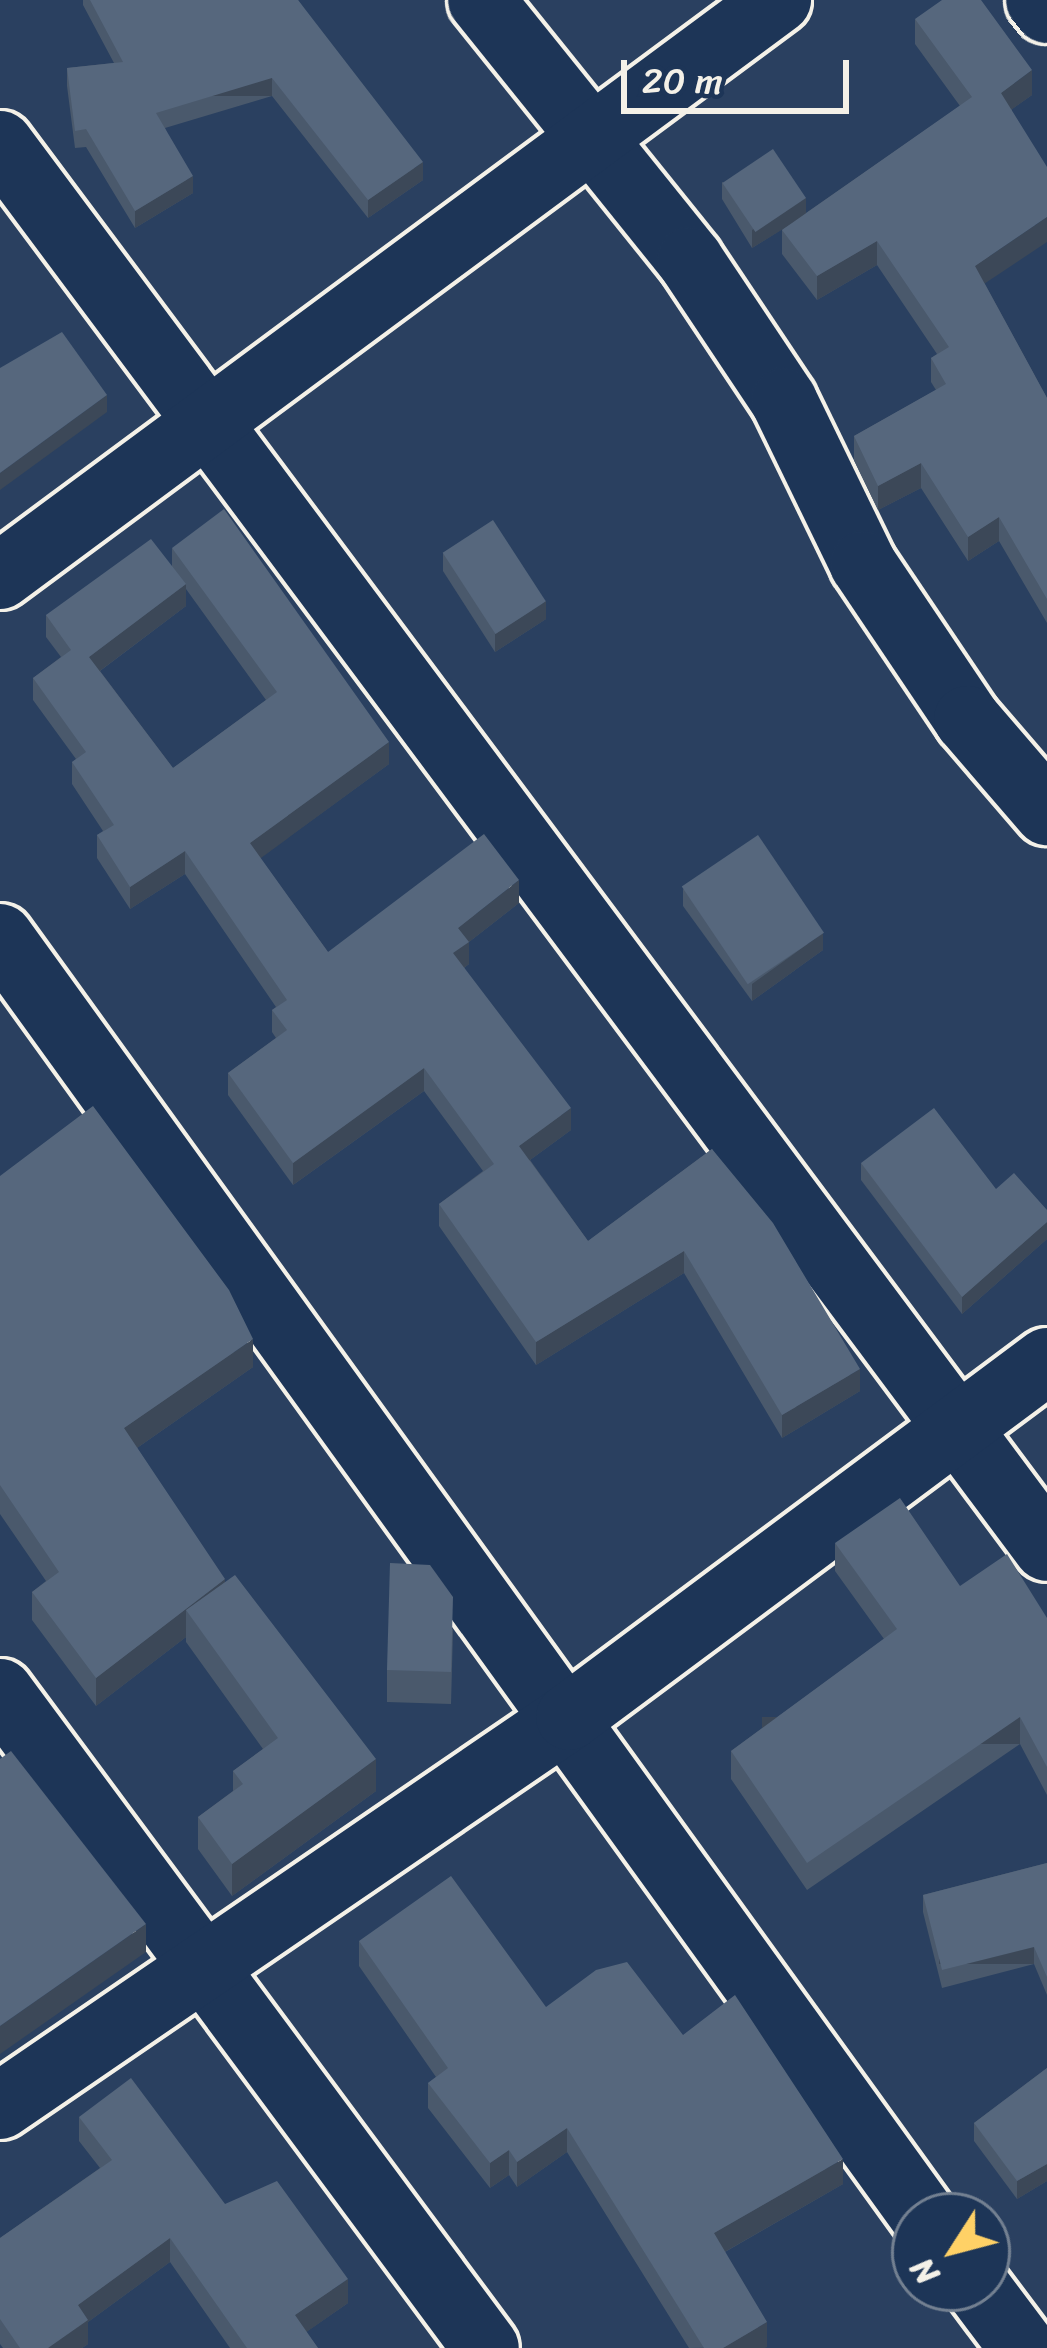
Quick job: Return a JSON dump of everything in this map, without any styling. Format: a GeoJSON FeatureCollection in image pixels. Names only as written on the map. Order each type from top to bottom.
{"type":"FeatureCollection","features":[{"type":"Feature","properties":{"kind":"street"},"geometry":{"type":"LineString","coordinates":[[481,0],[690,260],[784,401],[862,564],[967,719],[1047,812]]}},
{"type":"Feature","properties":{"kind":"street"},"geometry":{"type":"LineString","coordinates":[[0,576],[778,0]]}},
{"type":"Feature","properties":{"kind":"street"},"geometry":{"type":"LineString","coordinates":[[1039,0],[1047,10]]}},
{"type":"Feature","properties":{"kind":"street"},"geometry":{"type":"LineString","coordinates":[[0,144],[1047,1548]]}},
{"type":"Feature","properties":{"kind":"street"},"geometry":{"type":"LineString","coordinates":[[0,937],[569,1717],[906,2192]]}},
{"type":"Feature","properties":{"kind":"street"},"geometry":{"type":"LineString","coordinates":[[0,2106],[569,1717],[1047,1361]]}},
{"type":"Feature","properties":{"kind":"street"},"geometry":{"type":"LineString","coordinates":[[0,1692],[486,2348]]}},
{"type":"Feature","properties":{"kind":"street"},"geometry":{"type":"LineString","coordinates":[[995,2312],[1023,2348]]}},
{"type":"Feature","properties":{"kind":"building"},"geometry":{"type":"Polygon","coordinates":[[[90,0],[298,0],[423,162],[368,200],[272,78],[156,113],[193,176],[135,211],[86,129],[75,131],[67,68],[123,62],[90,0]]]}},
{"type":"Feature","properties":{"kind":"building"},"geometry":{"type":"Polygon","coordinates":[[[942,0],[981,0],[1032,70],[1001,93],[1047,167],[1047,217],[975,266],[1047,398],[1047,599],[999,517],[968,537],[921,463],[878,486],[854,436],[946,384],[931,358],[949,347],[877,241],[817,276],[782,230],[972,97],[915,19],[942,0]]]}},
{"type":"Feature","properties":{"kind":"building"},"geometry":{"type":"Polygon","coordinates":[[[773,149],[806,198],[755,232],[722,183],[773,149]]]}},
{"type":"Feature","properties":{"kind":"building"},"geometry":{"type":"Polygon","coordinates":[[[62,332],[107,395],[0,473],[0,368],[62,332]]]}},
{"type":"Feature","properties":{"kind":"building"},"geometry":{"type":"Polygon","coordinates":[[[224,509],[389,742],[250,843],[328,952],[484,834],[519,880],[458,928],[469,942],[453,953],[571,1108],[519,1146],[588,1241],[712,1149],[773,1223],[860,1369],[782,1415],[684,1251],[536,1342],[439,1204],[494,1164],[424,1068],[293,1163],[228,1073],[287,1030],[272,1010],[287,1000],[185,851],[130,887],[97,835],[114,825],[72,762],[86,752],[33,678],[71,650],[46,615],[151,539],[186,584],[89,657],[173,768],[277,692],[172,548],[224,509]]]}},
{"type":"Feature","properties":{"kind":"building"},"geometry":{"type":"Polygon","coordinates":[[[493,520],[546,601],[496,634],[443,553],[493,520]]]}},
{"type":"Feature","properties":{"kind":"building"},"geometry":{"type":"Polygon","coordinates":[[[758,835],[824,933],[748,984],[682,886],[758,835]]]}},
{"type":"Feature","properties":{"kind":"building"},"geometry":{"type":"Polygon","coordinates":[[[93,1106],[229,1290],[253,1339],[124,1428],[225,1579],[96,1678],[32,1592],[59,1572],[0,1485],[0,1176],[93,1106]]]}},
{"type":"Feature","properties":{"kind":"building"},"geometry":{"type":"Polygon","coordinates":[[[934,1108],[996,1189],[1014,1173],[1047,1210],[1047,1222],[962,1297],[861,1163],[934,1108]]]}},
{"type":"Feature","properties":{"kind":"building"},"geometry":{"type":"Polygon","coordinates":[[[900,1498],[960,1586],[1007,1554],[1047,1618],[1047,1767],[1020,1717],[807,1863],[731,1751],[897,1629],[835,1543],[900,1498]]]}},
{"type":"Feature","properties":{"kind":"building"},"geometry":{"type":"Polygon","coordinates":[[[390,1563],[430,1565],[453,1597],[451,1672],[387,1670],[390,1563]]]}},
{"type":"Feature","properties":{"kind":"building"},"geometry":{"type":"Polygon","coordinates":[[[235,1575],[376,1759],[232,1864],[198,1817],[243,1784],[233,1771],[278,1738],[186,1610],[235,1575]]]}},
{"type":"Feature","properties":{"kind":"building"},"geometry":{"type":"Polygon","coordinates":[[[11,1751],[146,1924],[0,2026],[0,1759],[11,1751]]]}},
{"type":"Feature","properties":{"kind":"building"},"geometry":{"type":"Polygon","coordinates":[[[1047,1863],[1047,1977],[1034,1947],[942,1970],[923,1895],[1047,1863]]]}},
{"type":"Feature","properties":{"kind":"building"},"geometry":{"type":"Polygon","coordinates":[[[451,1876],[546,2007],[596,1970],[627,1962],[683,2035],[735,1995],[843,2159],[714,2233],[767,2322],[723,2348],[704,2348],[567,2128],[517,2162],[509,2150],[490,2163],[428,2083],[448,2068],[359,1941],[451,1876]]]}},
{"type":"Feature","properties":{"kind":"building"},"geometry":{"type":"Polygon","coordinates":[[[1047,2068],[1047,2164],[1017,2181],[974,2123],[1047,2068]]]}},
{"type":"Feature","properties":{"kind":"building"},"geometry":{"type":"Polygon","coordinates":[[[131,2078],[225,2204],[277,2181],[348,2279],[295,2315],[318,2348],[247,2348],[170,2238],[78,2305],[88,2320],[48,2348],[20,2348],[0,2319],[0,2238],[112,2160],[79,2117],[131,2078]]]}}]}
